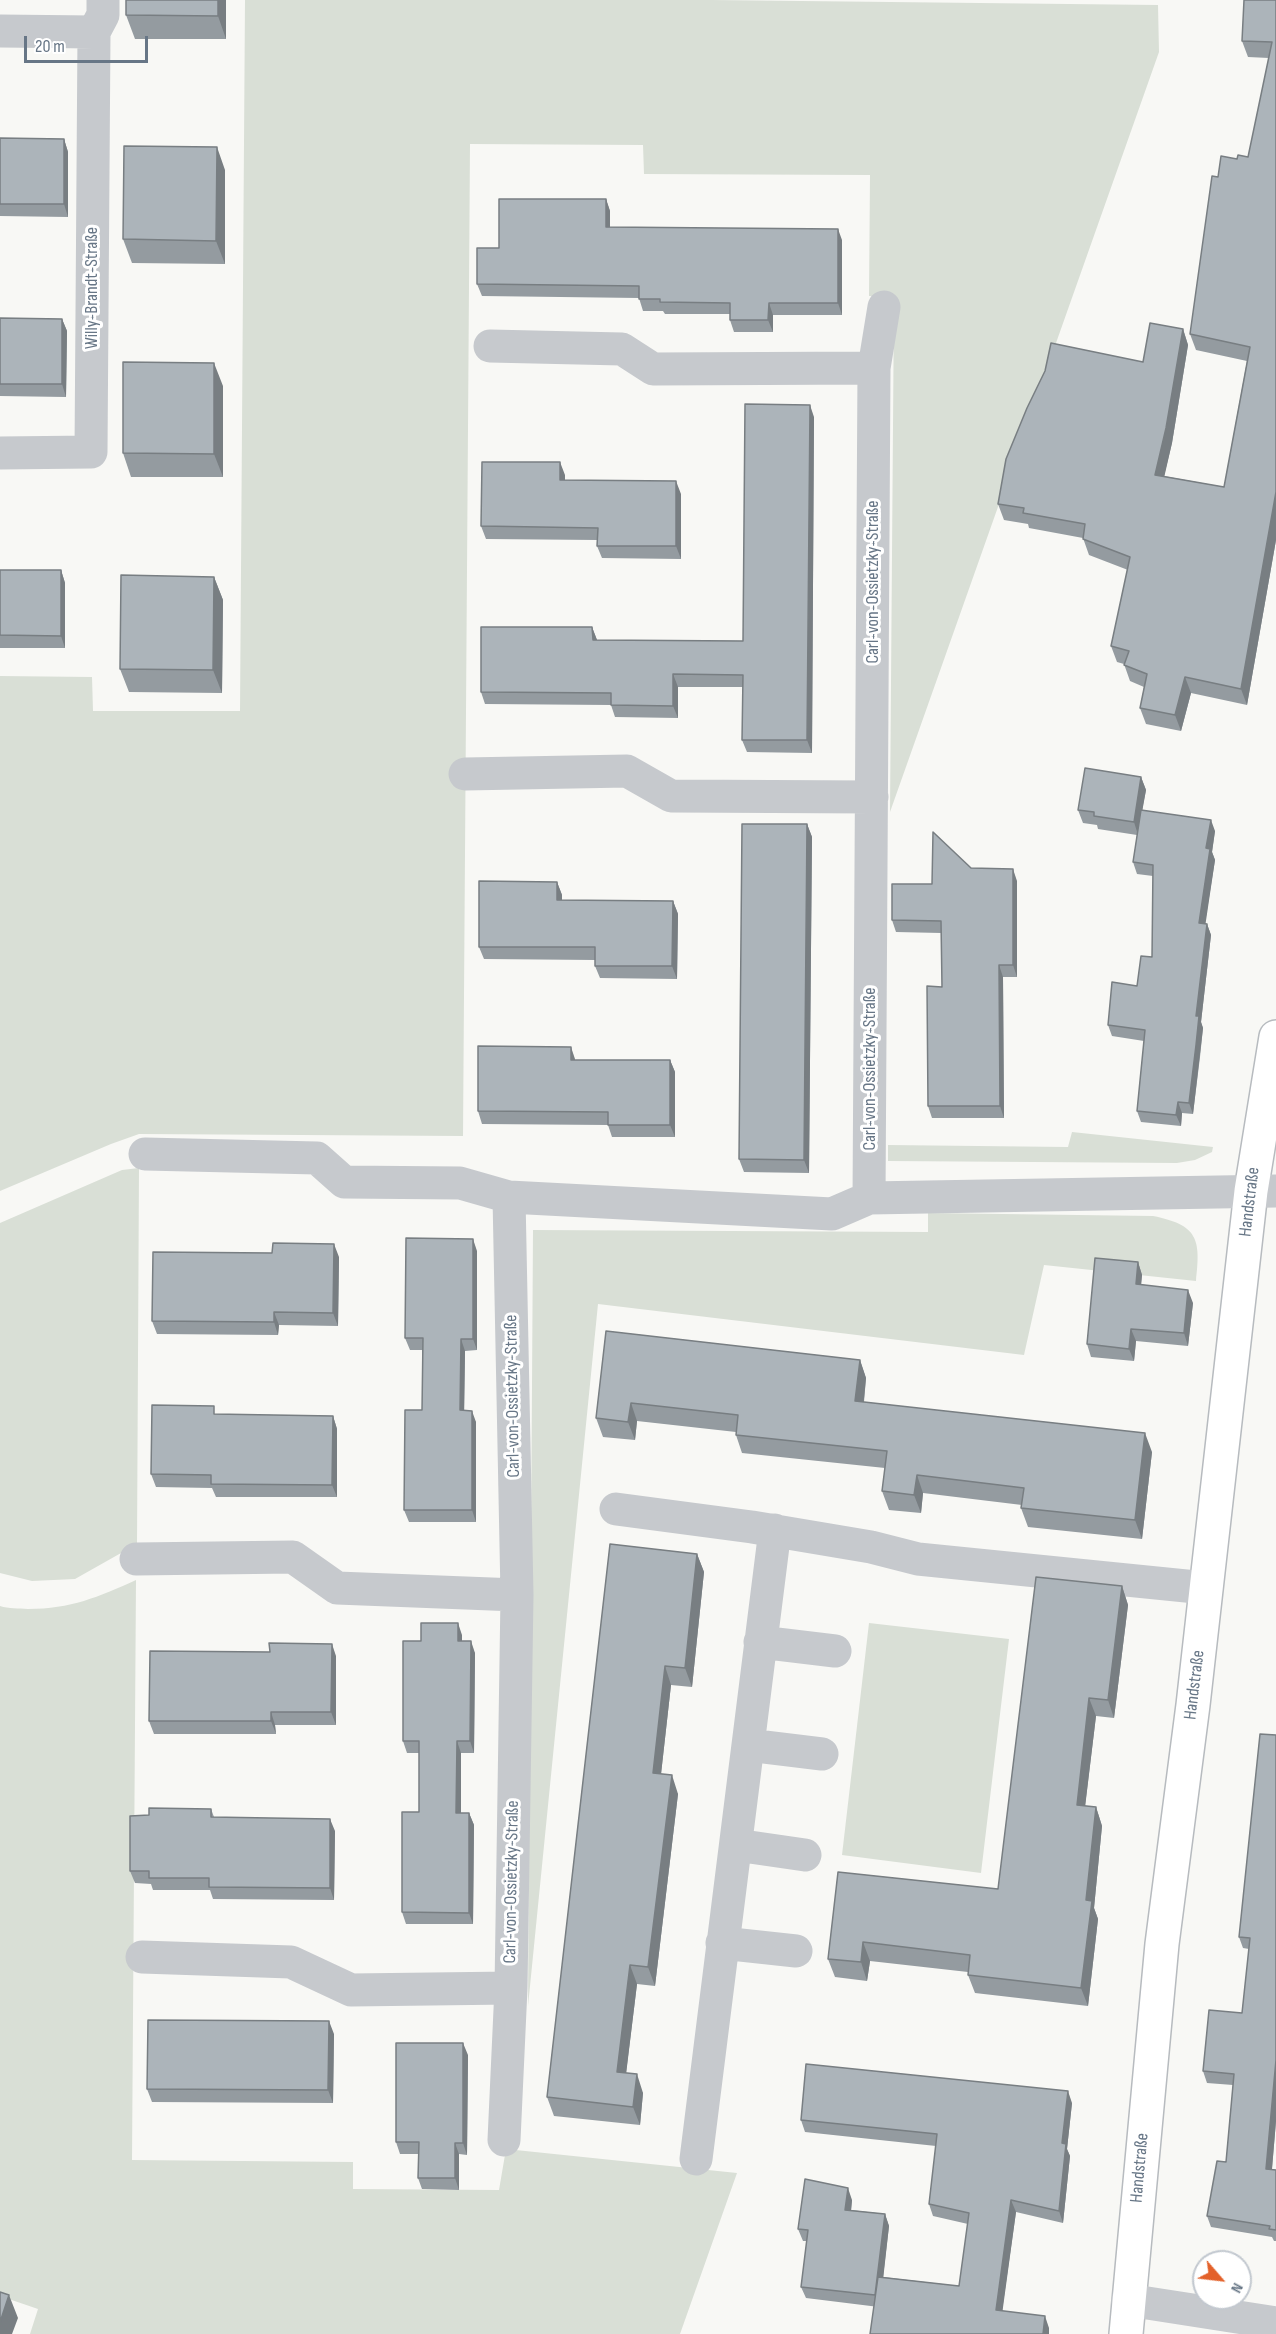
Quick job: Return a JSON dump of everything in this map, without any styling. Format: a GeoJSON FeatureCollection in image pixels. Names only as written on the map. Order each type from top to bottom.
{"type":"FeatureCollection","features":[{"type":"Feature","properties":{"kind":"main road","name":"Handstraße"},"geometry":{"type":"LineString","coordinates":[[1126,2334],[1162,1944],[1206,1588],[1263,1191],[1276,1037]]}},
{"type":"Feature","properties":{"kind":"street","name":"Willy-Brandt-Straße"},"geometry":{"type":"LineString","coordinates":[[0,453],[91,452],[94,32],[103,15],[103,0]]}},
{"type":"Feature","properties":{"kind":"street"},"geometry":{"type":"LineString","coordinates":[[0,31],[94,32]]}},
{"type":"Feature","properties":{"kind":"street","name":"Carl-von-Ossietzky-Straße"},"geometry":{"type":"LineString","coordinates":[[869,1197],[874,368],[884,307]]}},
{"type":"Feature","properties":{"kind":"street"},"geometry":{"type":"LineString","coordinates":[[490,346],[622,349],[653,369],[874,368]]}},
{"type":"Feature","properties":{"kind":"street"},"geometry":{"type":"LineString","coordinates":[[465,774],[627,771],[671,796],[872,797]]}},
{"type":"Feature","properties":{"kind":"street"},"geometry":{"type":"LineString","coordinates":[[145,1154],[317,1158],[344,1182],[460,1183],[509,1197],[832,1214],[869,1197],[1263,1191]]}},
{"type":"Feature","properties":{"kind":"street","name":"Carl-von-Ossietzky-Straße"},"geometry":{"type":"LineString","coordinates":[[504,2140],[511,1988],[517,1595],[509,1197]]}},
{"type":"Feature","properties":{"kind":"street"},"geometry":{"type":"LineString","coordinates":[[616,1509],[775,1530],[871,1547],[918,1559],[1206,1588]]}},
{"type":"Feature","properties":{"kind":"street"},"geometry":{"type":"LineString","coordinates":[[696,2159],[775,1530]]}},
{"type":"Feature","properties":{"kind":"street"},"geometry":{"type":"LineString","coordinates":[[136,1559],[293,1557],[338,1588],[517,1595]]}},
{"type":"Feature","properties":{"kind":"street"},"geometry":{"type":"LineString","coordinates":[[760,1642],[835,1651]]}},
{"type":"Feature","properties":{"kind":"street"},"geometry":{"type":"LineString","coordinates":[[748,1744],[822,1754]]}},
{"type":"Feature","properties":{"kind":"street"},"geometry":{"type":"LineString","coordinates":[[736,1845],[805,1855]]}},
{"type":"Feature","properties":{"kind":"street"},"geometry":{"type":"LineString","coordinates":[[722,1943],[796,1951]]}},
{"type":"Feature","properties":{"kind":"street","name":"Carl-von-Ossietzky-Straße"},"geometry":{"type":"LineString","coordinates":[[142,1957],[291,1962],[351,1989],[511,1988]]}},
{"type":"Feature","properties":{"kind":"street"},"geometry":{"type":"LineString","coordinates":[[1128,2300],[1276,2323]]}},
{"type":"Feature","properties":{"kind":"shaded area"},"geometry":{"type":"Polygon","coordinates":[[[245,0],[712,0],[1158,5],[1159,52],[890,812],[894,297],[869,296],[870,175],[644,174],[643,145],[470,144],[463,1136],[139,1134],[0,1191],[0,676],[92,677],[93,711],[240,711],[245,0]]]}},
{"type":"Feature","properties":{"kind":"shaded area"},"geometry":{"type":"Polygon","coordinates":[[[1072,1132],[1213,1147],[1212,1152],[1195,1160],[1177,1163],[888,1161],[888,1145],[1068,1147],[1072,1132]]]}},
{"type":"Feature","properties":{"kind":"shaded area"},"geometry":{"type":"Polygon","coordinates":[[[139,1168],[137,1544],[75,1579],[32,1581],[0,1573],[0,1223],[122,1170],[139,1168]]]}},
{"type":"Feature","properties":{"kind":"shaded area"},"geometry":{"type":"Polygon","coordinates":[[[928,1213],[1153,1216],[1179,1224],[1188,1229],[1193,1236],[1198,1254],[1196,1281],[1044,1265],[1024,1355],[598,1304],[528,2006],[533,1230],[928,1232],[928,1213]]]}},
{"type":"Feature","properties":{"kind":"shaded area"},"geometry":{"type":"Polygon","coordinates":[[[136,1580],[132,2160],[353,2162],[353,2189],[499,2190],[506,2149],[737,2173],[680,2334],[30,2334],[38,2309],[0,2296],[0,1606],[28,1609],[58,1607],[96,1597],[136,1580]]]}},
{"type":"Feature","properties":{"kind":"shaded area"},"geometry":{"type":"Polygon","coordinates":[[[869,1623],[1009,1639],[981,1873],[842,1855],[869,1623]]]}},
{"type":"Feature","properties":{"kind":"building"},"geometry":{"type":"Polygon","coordinates":[[[126,0],[218,0],[218,16],[126,15],[126,0]]]}},
{"type":"Feature","properties":{"kind":"building"},"geometry":{"type":"Polygon","coordinates":[[[1244,0],[1276,0],[1276,492],[1241,689],[1185,677],[1175,715],[1140,708],[1147,674],[1124,665],[1129,651],[1111,646],[1130,557],[1083,539],[1085,524],[1023,513],[1024,508],[998,504],[1006,459],[1045,371],[1051,343],[1143,362],[1150,323],[1183,329],[1166,428],[1155,475],[1224,487],[1250,347],[1190,334],[1212,176],[1218,177],[1221,156],[1237,159],[1238,155],[1248,157],[1272,42],[1242,41],[1244,0]]]}},
{"type":"Feature","properties":{"kind":"building"},"geometry":{"type":"Polygon","coordinates":[[[0,138],[64,139],[64,204],[0,204],[0,138]]]}},
{"type":"Feature","properties":{"kind":"building"},"geometry":{"type":"Polygon","coordinates":[[[124,146],[217,147],[216,241],[123,239],[124,146]]]}},
{"type":"Feature","properties":{"kind":"building"},"geometry":{"type":"Polygon","coordinates":[[[499,199],[606,199],[606,227],[838,229],[838,303],[769,303],[768,320],[730,320],[730,303],[660,302],[660,299],[639,299],[639,286],[477,284],[477,248],[499,248],[499,199]]]}},
{"type":"Feature","properties":{"kind":"building"},"geometry":{"type":"Polygon","coordinates":[[[0,318],[62,319],[62,384],[0,384],[0,318]]]}},
{"type":"Feature","properties":{"kind":"building"},"geometry":{"type":"Polygon","coordinates":[[[123,362],[214,363],[214,454],[123,453],[123,362]]]}},
{"type":"Feature","properties":{"kind":"building"},"geometry":{"type":"Polygon","coordinates":[[[745,404],[810,405],[807,740],[742,740],[743,675],[673,674],[673,706],[611,705],[611,693],[481,692],[481,627],[592,627],[593,640],[743,641],[745,404]]]}},
{"type":"Feature","properties":{"kind":"building"},"geometry":{"type":"Polygon","coordinates":[[[482,462],[560,462],[560,480],[676,481],[676,546],[597,546],[598,528],[481,526],[482,462]]]}},
{"type":"Feature","properties":{"kind":"building"},"geometry":{"type":"Polygon","coordinates":[[[0,570],[61,570],[61,636],[0,635],[0,570]]]}},
{"type":"Feature","properties":{"kind":"building"},"geometry":{"type":"Polygon","coordinates":[[[121,575],[214,577],[213,670],[120,669],[121,575]]]}},
{"type":"Feature","properties":{"kind":"building"},"geometry":{"type":"Polygon","coordinates":[[[1085,768],[1141,777],[1134,822],[1094,816],[1094,812],[1078,810],[1085,768]]]}},
{"type":"Feature","properties":{"kind":"building"},"geometry":{"type":"Polygon","coordinates":[[[1141,810],[1211,820],[1206,848],[1210,849],[1199,923],[1207,924],[1196,1016],[1199,1016],[1196,1045],[1189,1103],[1178,1102],[1176,1115],[1137,1111],[1145,1030],[1108,1025],[1112,982],[1137,986],[1141,956],[1152,957],[1153,865],[1133,862],[1141,810]]]}},
{"type":"Feature","properties":{"kind":"building"},"geometry":{"type":"Polygon","coordinates":[[[742,824],[807,824],[804,1160],[739,1159],[742,824]]]}},
{"type":"Feature","properties":{"kind":"building"},"geometry":{"type":"Polygon","coordinates":[[[933,832],[971,868],[1013,869],[1013,965],[999,965],[1000,1106],[928,1106],[927,986],[942,987],[941,921],[892,920],[892,884],[932,884],[933,832]]]}},
{"type":"Feature","properties":{"kind":"building"},"geometry":{"type":"Polygon","coordinates":[[[479,881],[557,882],[557,900],[673,901],[672,966],[595,966],[595,947],[479,947],[479,881]]]}},
{"type":"Feature","properties":{"kind":"building"},"geometry":{"type":"Polygon","coordinates":[[[478,1046],[571,1047],[571,1060],[670,1060],[670,1125],[608,1125],[608,1112],[478,1111],[478,1046]]]}},
{"type":"Feature","properties":{"kind":"building"},"geometry":{"type":"Polygon","coordinates":[[[406,1238],[473,1239],[473,1339],[461,1339],[460,1410],[472,1411],[472,1510],[404,1510],[405,1410],[422,1410],[423,1338],[405,1338],[406,1238]]]}},
{"type":"Feature","properties":{"kind":"building"},"geometry":{"type":"Polygon","coordinates":[[[273,1243],[334,1244],[333,1313],[274,1312],[274,1322],[152,1321],[153,1252],[272,1253],[273,1243]]]}},
{"type":"Feature","properties":{"kind":"building"},"geometry":{"type":"Polygon","coordinates":[[[1095,1258],[1138,1262],[1136,1284],[1188,1290],[1184,1333],[1131,1329],[1129,1349],[1087,1344],[1095,1258]]]}},
{"type":"Feature","properties":{"kind":"building"},"geometry":{"type":"Polygon","coordinates":[[[606,1331],[860,1360],[855,1401],[1145,1433],[1135,1520],[1021,1508],[1024,1488],[917,1475],[914,1495],[882,1491],[887,1451],[736,1435],[738,1415],[631,1403],[628,1422],[596,1418],[606,1331]]]}},
{"type":"Feature","properties":{"kind":"building"},"geometry":{"type":"Polygon","coordinates":[[[152,1405],[214,1406],[214,1414],[333,1416],[332,1485],[211,1484],[211,1475],[151,1474],[152,1405]]]}},
{"type":"Feature","properties":{"kind":"building"},"geometry":{"type":"Polygon","coordinates":[[[610,1544],[697,1554],[685,1668],[665,1666],[653,1773],[672,1775],[648,1967],[630,1965],[617,2072],[637,2074],[633,2107],[547,2097],[610,1544]]]}},
{"type":"Feature","properties":{"kind":"building"},"geometry":{"type":"Polygon","coordinates":[[[1036,1577],[1122,1586],[1108,1700],[1089,1698],[1077,1805],[1096,1807],[1086,1900],[1092,1901],[1081,1988],[968,1975],[970,1955],[863,1942],[861,1962],[828,1959],[838,1872],[998,1889],[1036,1577]]]}},
{"type":"Feature","properties":{"kind":"building"},"geometry":{"type":"Polygon","coordinates":[[[421,1623],[458,1623],[458,1641],[471,1641],[470,1741],[457,1741],[456,1813],[469,1813],[469,1913],[402,1912],[402,1812],[419,1812],[419,1741],[403,1741],[403,1641],[421,1641],[421,1623]]]}},
{"type":"Feature","properties":{"kind":"building"},"geometry":{"type":"Polygon","coordinates":[[[269,1643],[332,1644],[331,1712],[271,1712],[271,1721],[149,1721],[150,1651],[270,1652],[269,1643]]]}},
{"type":"Feature","properties":{"kind":"building"},"geometry":{"type":"Polygon","coordinates":[[[1260,1734],[1276,1735],[1276,2060],[1266,2169],[1276,2170],[1276,2230],[1269,2229],[1270,2226],[1207,2216],[1217,2161],[1226,2162],[1234,2074],[1203,2071],[1209,2010],[1242,2013],[1250,1938],[1239,1937],[1260,1734]]]}},
{"type":"Feature","properties":{"kind":"building"},"geometry":{"type":"Polygon","coordinates":[[[149,1808],[211,1809],[211,1817],[330,1819],[330,1888],[209,1887],[209,1878],[149,1878],[149,1871],[130,1871],[130,1816],[149,1815],[149,1808]]]}},
{"type":"Feature","properties":{"kind":"building"},"geometry":{"type":"Polygon","coordinates":[[[148,2020],[329,2021],[328,2090],[147,2089],[148,2020]]]}},
{"type":"Feature","properties":{"kind":"building"},"geometry":{"type":"Polygon","coordinates":[[[396,2043],[463,2043],[463,2143],[455,2143],[455,2178],[418,2178],[419,2142],[396,2142],[396,2043]]]}},
{"type":"Feature","properties":{"kind":"building"},"geometry":{"type":"Polygon","coordinates":[[[806,2064],[1068,2091],[1062,2143],[1066,2144],[1059,2211],[1011,2200],[996,2310],[1045,2316],[1043,2334],[870,2334],[878,2277],[959,2286],[969,2213],[929,2204],[937,2134],[801,2120],[806,2064]]]}},
{"type":"Feature","properties":{"kind":"building"},"geometry":{"type":"Polygon","coordinates":[[[805,2179],[848,2188],[845,2210],[885,2214],[875,2295],[801,2287],[808,2230],[798,2229],[805,2179]]]}},
{"type":"Feature","properties":{"kind":"building"},"geometry":{"type":"Polygon","coordinates":[[[0,2292],[9,2295],[0,2322],[0,2292]]]}}]}
